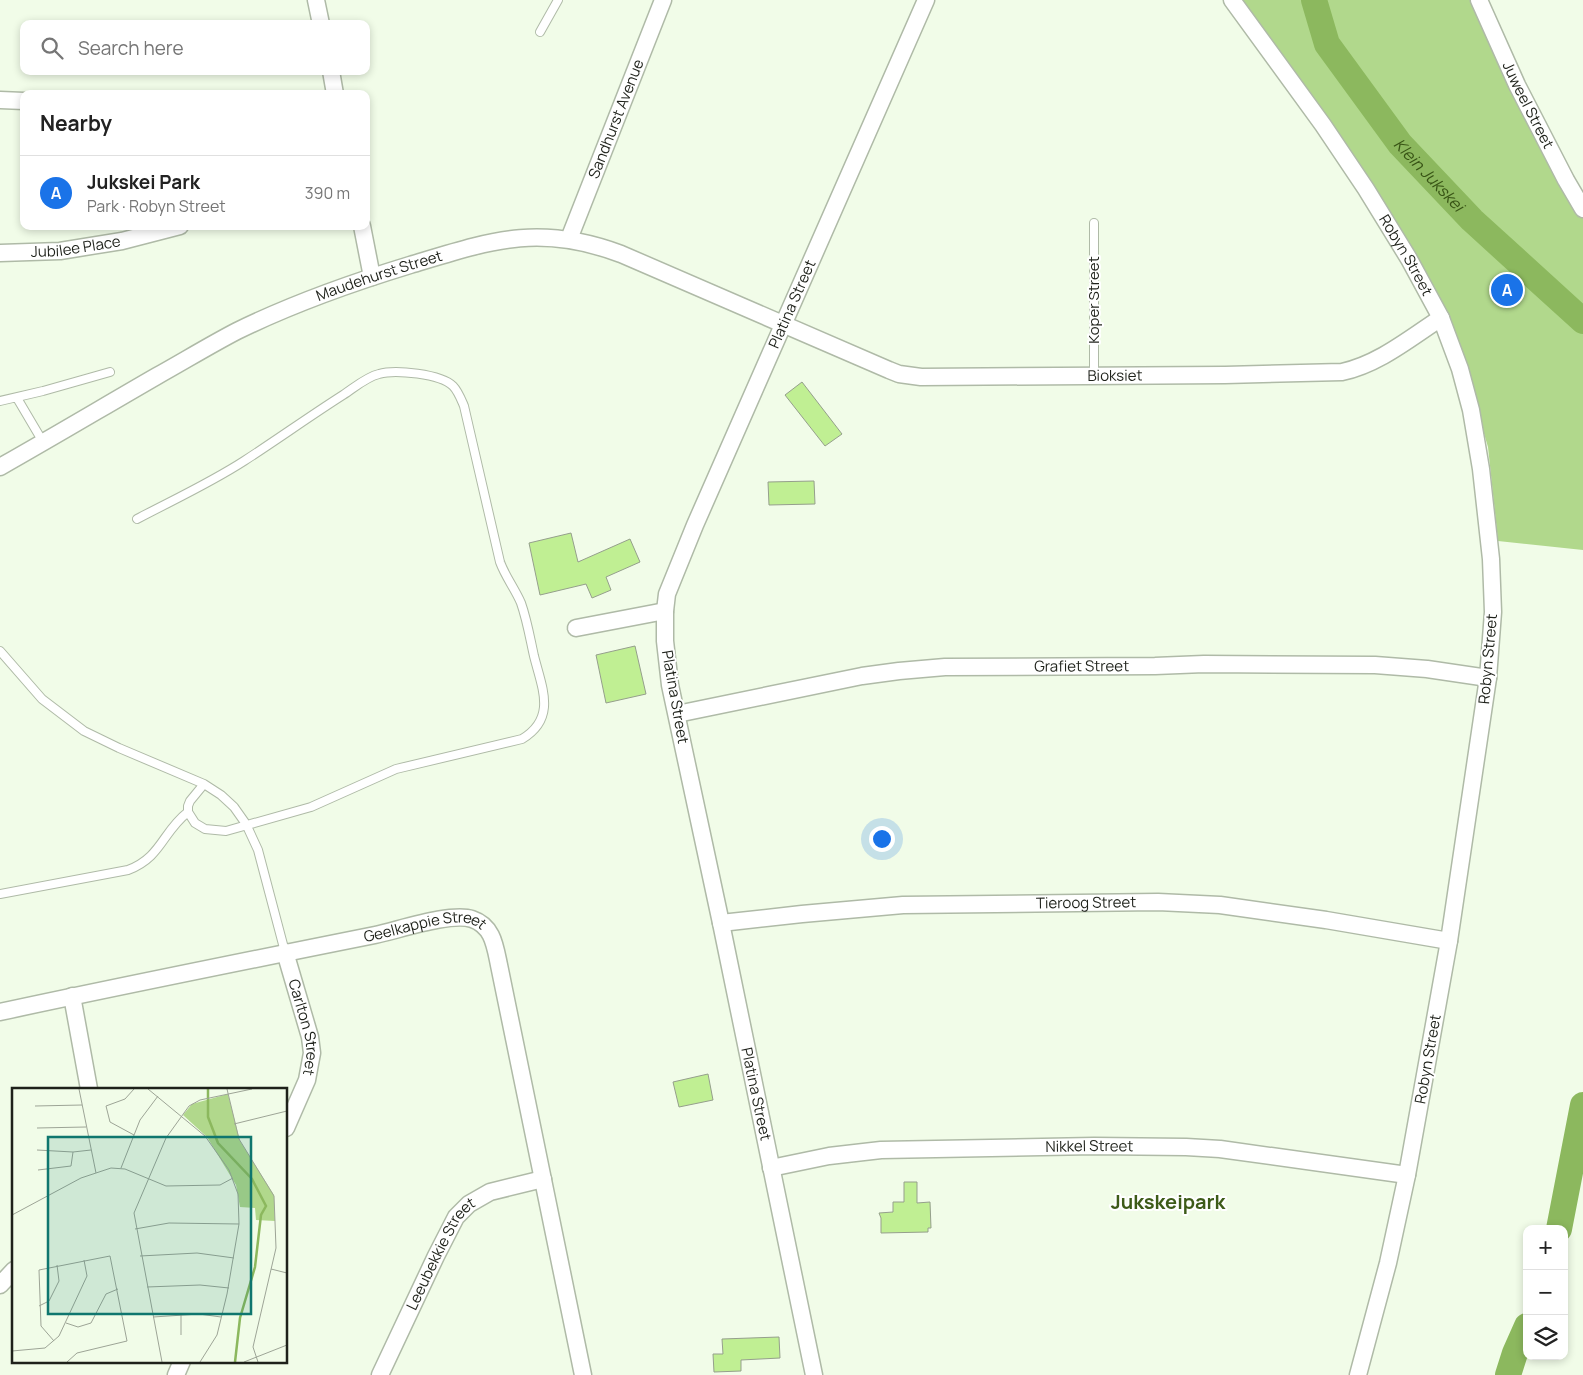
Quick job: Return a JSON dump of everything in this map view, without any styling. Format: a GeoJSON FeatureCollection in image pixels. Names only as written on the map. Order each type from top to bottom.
{"type":"FeatureCollection","features":[{"type":"Feature","properties":{"kind":"street"},"geometry":{"type":"LineString","coordinates":[[316,0],[320,20]]}},
{"type":"Feature","properties":{"kind":"street","name":"Sandhurst Avenue"},"geometry":{"type":"LineString","coordinates":[[568,239],[664,0]]}},
{"type":"Feature","properties":{"kind":"street","name":"Platina Street"},"geometry":{"type":"LineString","coordinates":[[814,1375],[670,685],[665,641],[665,611],[667,594],[695,525],[926,0]]}},
{"type":"Feature","properties":{"kind":"street","name":"Robyn Street"},"geometry":{"type":"LineString","coordinates":[[1232,0],[1323,125],[1366,189],[1409,259],[1440,318],[1466,388],[1481,469],[1491,559],[1493,627],[1488,678],[1449,941],[1407,1175],[1388,1263],[1358,1375]]}},
{"type":"Feature","properties":{"kind":"street","name":"Juweel Street"},"geometry":{"type":"LineString","coordinates":[[1479,0],[1517,85],[1583,209]]}},
{"type":"Feature","properties":{"kind":"street"},"geometry":{"type":"LineString","coordinates":[[332,75],[334,90]]}},
{"type":"Feature","properties":{"kind":"street"},"geometry":{"type":"LineString","coordinates":[[0,100],[20,101]]}},
{"type":"Feature","properties":{"kind":"street","name":"Jubilee Place"},"geometry":{"type":"LineString","coordinates":[[0,253],[60,252],[122,241],[165,230]]}},
{"type":"Feature","properties":{"kind":"street"},"geometry":{"type":"LineString","coordinates":[[363,230],[372,277]]}},
{"type":"Feature","properties":{"kind":"street","name":"Maudehurst Street"},"geometry":{"type":"LineString","coordinates":[[0,467],[235,332],[284,310],[372,277],[493,242],[524,238],[568,239],[599,246],[783,324]]}},
{"type":"Feature","properties":{"kind":"street","name":"Bioksiet"},"geometry":{"type":"LineString","coordinates":[[783,324],[889,370],[910,376],[1094,376],[1342,372],[1359,368],[1379,358],[1440,318]]}},
{"type":"Feature","properties":{"kind":"street"},"geometry":{"type":"LineString","coordinates":[[576,628],[665,611]]}},
{"type":"Feature","properties":{"kind":"street","name":"Grafiet Street"},"geometry":{"type":"LineString","coordinates":[[677,714],[862,676],[945,667],[1204,664],[1362,665],[1401,666],[1488,678]]}},
{"type":"Feature","properties":{"kind":"street","name":"Tieroog Street"},"geometry":{"type":"LineString","coordinates":[[721,923],[904,905],[1158,902],[1230,906],[1449,941]]}},
{"type":"Feature","properties":{"kind":"street","name":"Geelkappie Street"},"geometry":{"type":"LineString","coordinates":[[0,1012],[456,917],[471,919],[482,924],[488,928],[496,950],[583,1375]]}},
{"type":"Feature","properties":{"kind":"street","name":"Carlton Street"},"geometry":{"type":"LineString","coordinates":[[285,952],[310,1037],[312,1053],[307,1080],[288,1123]]}},
{"type":"Feature","properties":{"kind":"street"},"geometry":{"type":"LineString","coordinates":[[72,996],[90,1088]]}},
{"type":"Feature","properties":{"kind":"street","name":"Nikkel Street"},"geometry":{"type":"LineString","coordinates":[[771,1168],[829,1156],[881,1150],[1186,1146],[1407,1175]]}},
{"type":"Feature","properties":{"kind":"street","name":"Leeubekkie Street"},"geometry":{"type":"LineString","coordinates":[[380,1375],[456,1217],[469,1204],[490,1192],[543,1179]]}},
{"type":"Feature","properties":{"kind":"street"},"geometry":{"type":"LineString","coordinates":[[0,1285],[12,1272]]}},
{"type":"Feature","properties":{"kind":"street"},"geometry":{"type":"LineString","coordinates":[[176,1375],[182,1362]]}},
{"type":"Feature","properties":{"kind":"lane"},"geometry":{"type":"LineString","coordinates":[[540,32],[558,0]]}},
{"type":"Feature","properties":{"kind":"lane","name":"Koper Street"},"geometry":{"type":"LineString","coordinates":[[1094,223],[1094,376]]}},
{"type":"Feature","properties":{"kind":"lane"},"geometry":{"type":"LineString","coordinates":[[0,401],[110,372]]}},
{"type":"Feature","properties":{"kind":"lane"},"geometry":{"type":"LineString","coordinates":[[137,519],[202,486],[243,462],[307,417],[379,374],[400,373],[441,379],[452,385],[464,406],[498,555],[503,572],[524,612],[544,689],[544,708],[539,725],[530,735],[522,739],[396,769],[311,807],[226,831],[210,830],[195,822],[188,812]]}},
{"type":"Feature","properties":{"kind":"lane"},"geometry":{"type":"LineString","coordinates":[[17,398],[43,442]]}},
{"type":"Feature","properties":{"kind":"lane"},"geometry":{"type":"LineString","coordinates":[[0,651],[42,700],[84,731],[204,784],[221,794],[234,807],[246,824],[258,850],[285,952]]}},
{"type":"Feature","properties":{"kind":"lane"},"geometry":{"type":"LineString","coordinates":[[0,894],[136,867],[154,853],[172,827],[188,812],[190,801],[204,784]]}},
{"type":"Feature","properties":{"kind":"green space"},"geometry":{"type":"Polygon","coordinates":[[[1241,0],[1484,0],[1493,28],[1583,195],[1583,550],[1498,541],[1488,447],[1465,370],[1447,320],[1241,0]]]}},
{"type":"Feature","properties":{"kind":"building"},"geometry":{"type":"Polygon","coordinates":[[[802,382],[842,434],[825,446],[785,395],[802,382]]]}},
{"type":"Feature","properties":{"kind":"building"},"geometry":{"type":"Polygon","coordinates":[[[814,481],[815,504],[769,505],[768,482],[814,481]]]}},
{"type":"Feature","properties":{"kind":"building"},"geometry":{"type":"Polygon","coordinates":[[[571,533],[578,562],[630,539],[640,562],[606,577],[611,590],[592,598],[586,584],[540,595],[529,543],[571,533]]]}},
{"type":"Feature","properties":{"kind":"building"},"geometry":{"type":"Polygon","coordinates":[[[635,646],[646,694],[606,703],[596,655],[635,646]]]}},
{"type":"Feature","properties":{"kind":"building"},"geometry":{"type":"Polygon","coordinates":[[[708,1074],[713,1100],[679,1107],[673,1082],[708,1074]]]}},
{"type":"Feature","properties":{"kind":"building"},"geometry":{"type":"Polygon","coordinates":[[[904,1182],[917,1182],[917,1203],[930,1202],[931,1228],[928,1228],[928,1232],[881,1233],[879,1213],[893,1212],[893,1202],[904,1202],[904,1182]]]}},
{"type":"Feature","properties":{"kind":"building"},"geometry":{"type":"Polygon","coordinates":[[[779,1337],[780,1358],[741,1360],[741,1371],[714,1372],[713,1354],[723,1354],[722,1339],[779,1337]]]}},
{"type":"Feature","properties":{"kind":"waterway","name":"Klein Jukskei"},"geometry":{"type":"LineString","coordinates":[[1314,0],[1327,44],[1400,144],[1472,220],[1583,321]]}},
{"type":"Feature","properties":{"kind":"waterway","name":"Klein Jukskei"},"geometry":{"type":"LineString","coordinates":[[1560,1225],[1583,1105]]}},
{"type":"Feature","properties":{"kind":"waterway","name":"Klein Jukskei"},"geometry":{"type":"LineString","coordinates":[[1508,1375],[1523,1335]]}},
{"type":"Feature","properties":{"kind":"place","name":"Jukskei Park"},"geometry":{"type":"Point","coordinates":[1507,290]}},
{"type":"Feature","properties":{"kind":"district","name":"Jukskeipark"},"geometry":{"type":"Point","coordinates":[1168,1202]}}]}
